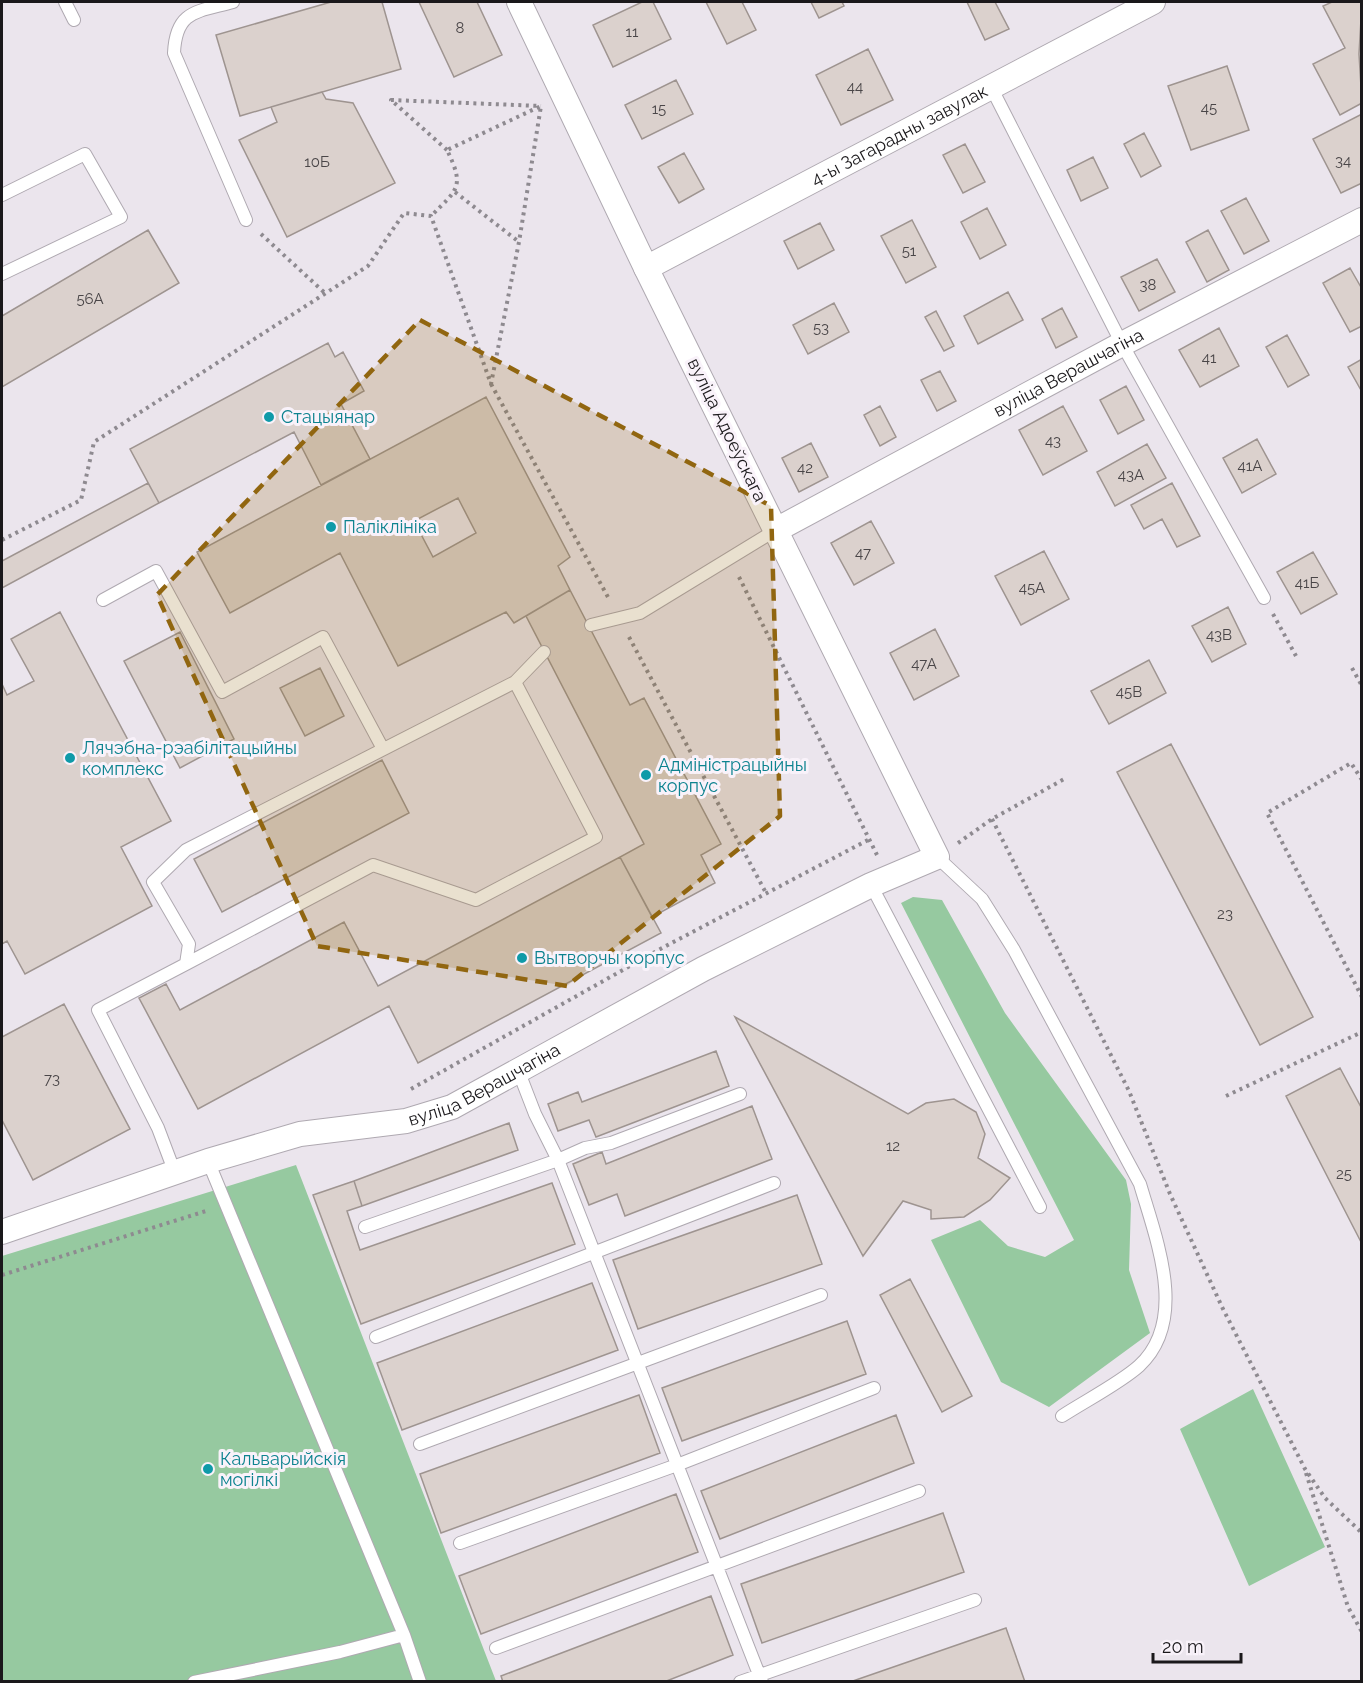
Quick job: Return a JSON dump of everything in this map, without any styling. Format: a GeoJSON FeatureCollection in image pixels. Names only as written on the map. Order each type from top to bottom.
{"type":"FeatureCollection","features":[{"type":"Feature","properties":{"kind":"street","name":"вуліца Адоеўскага"},"geometry":{"type":"LineString","coordinates":[[519,2],[646,268],[937,857]]}},
{"type":"Feature","properties":{"kind":"street","name":"4-ы Загарадны завулак"},"geometry":{"type":"LineString","coordinates":[[646,268],[1153,2]]}},
{"type":"Feature","properties":{"kind":"street","name":"вуліца Верашчагіна"},"geometry":{"type":"LineString","coordinates":[[776,530],[1122,344],[1360,223]]}},
{"type":"Feature","properties":{"kind":"street","name":"вуліца Верашчагіна"},"geometry":{"type":"LineString","coordinates":[[2,1232],[208,1161],[300,1134],[406,1122],[452,1107],[703,969],[881,880],[937,857]]}},
{"type":"Feature","properties":{"kind":"lane"},"geometry":{"type":"LineString","coordinates":[[65,2],[74,20]]}},
{"type":"Feature","properties":{"kind":"lane"},"geometry":{"type":"LineString","coordinates":[[232,2],[191,14],[175,33],[174,53],[246,220]]}},
{"type":"Feature","properties":{"kind":"lane"},"geometry":{"type":"LineString","coordinates":[[991,87],[1122,344],[1264,598]]}},
{"type":"Feature","properties":{"kind":"lane"},"geometry":{"type":"LineString","coordinates":[[2,195],[85,154],[121,217],[2,274]]}},
{"type":"Feature","properties":{"kind":"lane"},"geometry":{"type":"LineString","coordinates":[[591,625],[640,613],[776,530]]}},
{"type":"Feature","properties":{"kind":"lane"},"geometry":{"type":"LineString","coordinates":[[103,600],[156,571],[222,692],[323,637],[383,749]]}},
{"type":"Feature","properties":{"kind":"lane"},"geometry":{"type":"LineString","coordinates":[[186,964],[189,944],[153,882],[186,850],[515,682],[544,652]]}},
{"type":"Feature","properties":{"kind":"lane"},"geometry":{"type":"LineString","coordinates":[[175,1173],[158,1128],[98,1010],[373,865],[476,900],[596,837],[515,682]]}},
{"type":"Feature","properties":{"kind":"lane"},"geometry":{"type":"LineString","coordinates":[[937,857],[982,899],[1014,950],[1140,1184],[1151,1222],[1166,1301],[1160,1338],[1139,1366],[1062,1416]]}},
{"type":"Feature","properties":{"kind":"lane"},"geometry":{"type":"LineString","coordinates":[[881,880],[1040,1207]]}},
{"type":"Feature","properties":{"kind":"lane"},"geometry":{"type":"LineString","coordinates":[[519,1070],[535,1114],[558,1160],[760,1678]]}},
{"type":"Feature","properties":{"kind":"lane"},"geometry":{"type":"LineString","coordinates":[[365,1227],[558,1160],[585,1148],[611,1143],[740,1094]]}},
{"type":"Feature","properties":{"kind":"lane"},"geometry":{"type":"LineString","coordinates":[[208,1161],[224,1206],[404,1635],[420,1682]]}},
{"type":"Feature","properties":{"kind":"lane"},"geometry":{"type":"LineString","coordinates":[[376,1337],[593,1251],[774,1183]]}},
{"type":"Feature","properties":{"kind":"lane"},"geometry":{"type":"LineString","coordinates":[[420,1444],[821,1295]]}},
{"type":"Feature","properties":{"kind":"lane"},"geometry":{"type":"LineString","coordinates":[[460,1543],[677,1465],[874,1388]]}},
{"type":"Feature","properties":{"kind":"lane"},"geometry":{"type":"LineString","coordinates":[[496,1648],[919,1491]]}},
{"type":"Feature","properties":{"kind":"lane"},"geometry":{"type":"LineString","coordinates":[[740,1682],[760,1678],[975,1600]]}},
{"type":"Feature","properties":{"kind":"lane"},"geometry":{"type":"LineString","coordinates":[[194,1682],[340,1652],[404,1635]]}},
{"type":"Feature","properties":{"kind":"path"},"geometry":{"type":"LineString","coordinates":[[431,216],[455,192],[458,172],[447,150],[391,100],[541,106]]}},
{"type":"Feature","properties":{"kind":"path"},"geometry":{"type":"LineString","coordinates":[[447,150],[541,106]]}},
{"type":"Feature","properties":{"kind":"path"},"geometry":{"type":"LineString","coordinates":[[431,216],[491,384],[519,242],[541,106]]}},
{"type":"Feature","properties":{"kind":"path"},"geometry":{"type":"LineString","coordinates":[[455,192],[519,242]]}},
{"type":"Feature","properties":{"kind":"path"},"geometry":{"type":"LineString","coordinates":[[2,540],[81,500],[94,442],[368,266],[404,213],[431,216]]}},
{"type":"Feature","properties":{"kind":"path"},"geometry":{"type":"LineString","coordinates":[[246,220],[326,294]]}},
{"type":"Feature","properties":{"kind":"path"},"geometry":{"type":"LineString","coordinates":[[730,558],[868,840],[881,880]]}},
{"type":"Feature","properties":{"kind":"path"},"geometry":{"type":"LineString","coordinates":[[1264,598],[1296,656]]}},
{"type":"Feature","properties":{"kind":"path"},"geometry":{"type":"LineString","coordinates":[[1352,668],[1362,686]]}},
{"type":"Feature","properties":{"kind":"path"},"geometry":{"type":"LineString","coordinates":[[1362,780],[1351,763],[1267,813],[1362,997]]}},
{"type":"Feature","properties":{"kind":"path"},"geometry":{"type":"LineString","coordinates":[[937,857],[992,819],[1066,778]]}},
{"type":"Feature","properties":{"kind":"path"},"geometry":{"type":"LineString","coordinates":[[992,819],[1129,1091],[1170,1194],[1218,1298],[1305,1470],[1325,1498],[1362,1533]]}},
{"type":"Feature","properties":{"kind":"path"},"geometry":{"type":"LineString","coordinates":[[403,1094],[662,948],[868,840]]}},
{"type":"Feature","properties":{"kind":"path"},"geometry":{"type":"LineString","coordinates":[[1226,1096],[1362,1032]]}},
{"type":"Feature","properties":{"kind":"path"},"geometry":{"type":"LineString","coordinates":[[2,1275],[224,1206]]}},
{"type":"Feature","properties":{"kind":"path"},"geometry":{"type":"LineString","coordinates":[[1305,1470],[1348,1607],[1362,1632]]}},
{"type":"Feature","properties":{"kind":"highlighted area"},"geometry":{"type":"Polygon","coordinates":[[[420,320],[771,506],[780,816],[567,986],[317,946],[157,595],[420,320]]]}},
{"type":"Feature","properties":{"kind":"green space"},"geometry":{"type":"Polygon","coordinates":[[[913,897],[942,900],[1005,1013],[1126,1180],[1131,1204],[1129,1270],[1150,1333],[1049,1407],[1001,1382],[931,1240],[980,1220],[1008,1246],[1045,1257],[1074,1240],[901,903],[913,897]]]}},
{"type":"Feature","properties":{"kind":"green space","name":"Кальварыйскія могілкі"},"geometry":{"type":"Polygon","coordinates":[[[296,1165],[496,1681],[2,1682],[2,1256],[296,1165]]]}},
{"type":"Feature","properties":{"kind":"green space"},"geometry":{"type":"Polygon","coordinates":[[[1253,1389],[1325,1547],[1249,1586],[1180,1429],[1253,1389]]]}},
{"type":"Feature","properties":{"kind":"building"},"geometry":{"type":"Polygon","coordinates":[[[331,2],[382,2],[401,69],[240,116],[216,35],[331,2]]]}},
{"type":"Feature","properties":{"kind":"building"},"geometry":{"type":"Polygon","coordinates":[[[419,2],[477,2],[502,55],[454,77],[419,2]]]}},
{"type":"Feature","properties":{"kind":"building"},"geometry":{"type":"Polygon","coordinates":[[[642,2],[653,2],[671,39],[613,67],[593,25],[642,2]]]}},
{"type":"Feature","properties":{"kind":"building"},"geometry":{"type":"Polygon","coordinates":[[[706,2],[742,2],[756,30],[727,44],[706,2]]]}},
{"type":"Feature","properties":{"kind":"building"},"geometry":{"type":"Polygon","coordinates":[[[811,2],[842,2],[844,6],[819,18],[811,2]]]}},
{"type":"Feature","properties":{"kind":"building"},"geometry":{"type":"Polygon","coordinates":[[[967,2],[995,2],[1009,29],[985,40],[967,2]]]}},
{"type":"Feature","properties":{"kind":"building"},"geometry":{"type":"Polygon","coordinates":[[[1332,2],[1362,2],[1359,54],[1362,103],[1340,115],[1313,64],[1345,48],[1323,6],[1332,2]]]}},
{"type":"Feature","properties":{"kind":"building"},"geometry":{"type":"Polygon","coordinates":[[[868,49],[893,100],[841,125],[816,75],[868,49]]]}},
{"type":"Feature","properties":{"kind":"building"},"geometry":{"type":"Polygon","coordinates":[[[1227,66],[1249,130],[1191,150],[1168,86],[1227,66]]]}},
{"type":"Feature","properties":{"kind":"building"},"geometry":{"type":"Polygon","coordinates":[[[676,80],[693,114],[642,139],[625,105],[676,80]]]}},
{"type":"Feature","properties":{"kind":"building"},"geometry":{"type":"Polygon","coordinates":[[[322,92],[326,99],[353,103],[395,183],[287,237],[239,140],[277,122],[271,107],[322,92]]]}},
{"type":"Feature","properties":{"kind":"building"},"geometry":{"type":"Polygon","coordinates":[[[1362,114],[1362,183],[1341,193],[1313,139],[1362,114]]]}},
{"type":"Feature","properties":{"kind":"building"},"geometry":{"type":"Polygon","coordinates":[[[1144,133],[1161,166],[1141,177],[1124,144],[1144,133]]]}},
{"type":"Feature","properties":{"kind":"building"},"geometry":{"type":"Polygon","coordinates":[[[965,144],[985,182],[963,193],[943,155],[965,144]]]}},
{"type":"Feature","properties":{"kind":"building"},"geometry":{"type":"Polygon","coordinates":[[[684,153],[704,189],[679,203],[658,167],[684,153]]]}},
{"type":"Feature","properties":{"kind":"building"},"geometry":{"type":"Polygon","coordinates":[[[1093,157],[1108,188],[1081,201],[1067,170],[1093,157]]]}},
{"type":"Feature","properties":{"kind":"building"},"geometry":{"type":"Polygon","coordinates":[[[1246,198],[1269,241],[1244,254],[1221,211],[1246,198]]]}},
{"type":"Feature","properties":{"kind":"building"},"geometry":{"type":"Polygon","coordinates":[[[987,208],[1006,245],[980,259],[961,222],[987,208]]]}},
{"type":"Feature","properties":{"kind":"building"},"geometry":{"type":"Polygon","coordinates":[[[912,220],[936,267],[906,283],[881,236],[912,220]]]}},
{"type":"Feature","properties":{"kind":"building"},"geometry":{"type":"Polygon","coordinates":[[[820,223],[834,250],[798,269],[784,241],[820,223]]]}},
{"type":"Feature","properties":{"kind":"building"},"geometry":{"type":"Polygon","coordinates":[[[148,230],[179,283],[2,387],[2,316],[148,230]]]}},
{"type":"Feature","properties":{"kind":"building"},"geometry":{"type":"Polygon","coordinates":[[[1208,230],[1229,270],[1207,282],[1186,242],[1208,230]]]}},
{"type":"Feature","properties":{"kind":"building"},"geometry":{"type":"Polygon","coordinates":[[[1157,259],[1175,292],[1139,311],[1121,277],[1157,259]]]}},
{"type":"Feature","properties":{"kind":"building"},"geometry":{"type":"Polygon","coordinates":[[[1350,268],[1362,289],[1362,326],[1350,332],[1323,283],[1350,268]]]}},
{"type":"Feature","properties":{"kind":"building"},"geometry":{"type":"Polygon","coordinates":[[[1008,292],[1023,320],[978,344],[964,316],[1008,292]]]}},
{"type":"Feature","properties":{"kind":"building"},"geometry":{"type":"Polygon","coordinates":[[[834,303],[849,332],[808,354],[793,325],[834,303]]]}},
{"type":"Feature","properties":{"kind":"building"},"geometry":{"type":"Polygon","coordinates":[[[1062,308],[1077,337],[1056,348],[1042,319],[1062,308]]]}},
{"type":"Feature","properties":{"kind":"building"},"geometry":{"type":"Polygon","coordinates":[[[936,311],[954,346],[944,351],[925,317],[936,311]]]}},
{"type":"Feature","properties":{"kind":"building"},"geometry":{"type":"Polygon","coordinates":[[[1219,328],[1239,366],[1200,387],[1179,350],[1219,328]]]}},
{"type":"Feature","properties":{"kind":"building"},"geometry":{"type":"Polygon","coordinates":[[[1287,335],[1309,375],[1288,387],[1266,347],[1287,335]]]}},
{"type":"Feature","properties":{"kind":"building","name":"Стацыянар"},"geometry":{"type":"Polygon","coordinates":[[[328,343],[335,357],[343,352],[364,391],[341,404],[370,459],[321,485],[294,432],[159,503],[130,449],[328,343]]]}},
{"type":"Feature","properties":{"kind":"building"},"geometry":{"type":"Polygon","coordinates":[[[1362,359],[1362,392],[1348,367],[1362,359]]]}},
{"type":"Feature","properties":{"kind":"building"},"geometry":{"type":"Polygon","coordinates":[[[940,371],[956,401],[937,411],[921,380],[940,371]]]}},
{"type":"Feature","properties":{"kind":"building"},"geometry":{"type":"Polygon","coordinates":[[[1126,386],[1144,420],[1118,434],[1100,400],[1126,386]]]}},
{"type":"Feature","properties":{"kind":"building","name":"Паліклініка"},"geometry":{"type":"Polygon","coordinates":[[[486,397],[570,557],[558,566],[570,590],[514,623],[506,612],[398,666],[340,553],[230,613],[197,552],[486,397]],[[458,498],[414,521],[433,557],[476,533],[458,498]]]}},
{"type":"Feature","properties":{"kind":"building"},"geometry":{"type":"Polygon","coordinates":[[[880,406],[896,437],[880,446],[864,415],[880,406]]]}},
{"type":"Feature","properties":{"kind":"building"},"geometry":{"type":"Polygon","coordinates":[[[1063,406],[1087,451],[1043,475],[1019,430],[1063,406]]]}},
{"type":"Feature","properties":{"kind":"building"},"geometry":{"type":"Polygon","coordinates":[[[1257,439],[1276,474],[1242,493],[1223,458],[1257,439]]]}},
{"type":"Feature","properties":{"kind":"building"},"geometry":{"type":"Polygon","coordinates":[[[811,443],[828,477],[799,492],[782,458],[811,443]]]}},
{"type":"Feature","properties":{"kind":"building"},"geometry":{"type":"Polygon","coordinates":[[[1147,444],[1166,478],[1115,506],[1097,472],[1147,444]]]}},
{"type":"Feature","properties":{"kind":"building"},"geometry":{"type":"Polygon","coordinates":[[[148,483],[159,503],[2,588],[2,561],[148,483]]]}},
{"type":"Feature","properties":{"kind":"building"},"geometry":{"type":"Polygon","coordinates":[[[1172,483],[1200,536],[1177,547],[1162,519],[1144,529],[1131,505],[1172,483]]]}},
{"type":"Feature","properties":{"kind":"building"},"geometry":{"type":"Polygon","coordinates":[[[871,521],[894,563],[854,585],[831,543],[871,521]]]}},
{"type":"Feature","properties":{"kind":"building"},"geometry":{"type":"Polygon","coordinates":[[[1044,551],[1069,599],[1021,625],[995,576],[1044,551]]]}},
{"type":"Feature","properties":{"kind":"building"},"geometry":{"type":"Polygon","coordinates":[[[1313,552],[1337,594],[1301,614],[1277,572],[1313,552]]]}},
{"type":"Feature","properties":{"kind":"building","name":"Адміністрацыйны корпус"},"geometry":{"type":"Polygon","coordinates":[[[570,590],[630,705],[644,698],[721,844],[701,855],[715,883],[652,917],[620,857],[644,844],[526,616],[570,590]]]}},
{"type":"Feature","properties":{"kind":"building"},"geometry":{"type":"Polygon","coordinates":[[[1228,607],[1246,644],[1212,662],[1192,626],[1228,607]]]}},
{"type":"Feature","properties":{"kind":"building","name":"Лячэбна-рэабілітацыйны комплекс"},"geometry":{"type":"Polygon","coordinates":[[[60,612],[171,821],[121,847],[152,906],[25,974],[7,941],[2,944],[2,684],[7,695],[34,681],[11,639],[60,612]]]}},
{"type":"Feature","properties":{"kind":"building"},"geometry":{"type":"Polygon","coordinates":[[[935,629],[959,676],[914,700],[890,653],[935,629]]]}},
{"type":"Feature","properties":{"kind":"building"},"geometry":{"type":"Polygon","coordinates":[[[180,632],[234,739],[180,768],[124,661],[180,632]]]}},
{"type":"Feature","properties":{"kind":"building"},"geometry":{"type":"Polygon","coordinates":[[[1149,660],[1166,693],[1109,724],[1091,691],[1149,660]]]}},
{"type":"Feature","properties":{"kind":"building"},"geometry":{"type":"Polygon","coordinates":[[[320,668],[344,716],[305,736],[280,688],[320,668]]]}},
{"type":"Feature","properties":{"kind":"building"},"geometry":{"type":"Polygon","coordinates":[[[1171,744],[1313,1017],[1260,1045],[1117,772],[1171,744]]]}},
{"type":"Feature","properties":{"kind":"building"},"geometry":{"type":"Polygon","coordinates":[[[382,760],[409,813],[222,912],[194,859],[382,760]]]}},
{"type":"Feature","properties":{"kind":"building","name":"Вытворчы корпус"},"geometry":{"type":"Polygon","coordinates":[[[620,857],[661,933],[418,1063],[389,1006],[198,1109],[139,998],[166,984],[180,1010],[344,922],[378,986],[620,857]]]}},
{"type":"Feature","properties":{"kind":"building"},"geometry":{"type":"Polygon","coordinates":[[[64,1004],[130,1129],[33,1180],[2,1120],[2,1037],[64,1004]]]}},
{"type":"Feature","properties":{"kind":"building"},"geometry":{"type":"Polygon","coordinates":[[[735,1017],[908,1114],[926,1103],[954,1099],[976,1112],[985,1134],[978,1158],[1010,1178],[990,1200],[964,1217],[931,1219],[931,1210],[903,1201],[863,1256],[735,1017]]]}},
{"type":"Feature","properties":{"kind":"building"},"geometry":{"type":"Polygon","coordinates":[[[716,1051],[729,1086],[596,1137],[589,1120],[558,1131],[548,1104],[578,1092],[582,1102],[716,1051]]]}},
{"type":"Feature","properties":{"kind":"building"},"geometry":{"type":"Polygon","coordinates":[[[1340,1068],[1362,1109],[1362,1244],[1286,1096],[1340,1068]]]}},
{"type":"Feature","properties":{"kind":"building"},"geometry":{"type":"Polygon","coordinates":[[[752,1106],[772,1159],[625,1216],[617,1194],[589,1205],[573,1164],[602,1152],[606,1164],[752,1106]]]}},
{"type":"Feature","properties":{"kind":"building"},"geometry":{"type":"Polygon","coordinates":[[[509,1123],[518,1150],[362,1206],[354,1181],[509,1123]]]}},
{"type":"Feature","properties":{"kind":"building"},"geometry":{"type":"Polygon","coordinates":[[[354,1181],[362,1206],[347,1211],[360,1250],[552,1183],[575,1244],[361,1324],[313,1195],[354,1181]]]}},
{"type":"Feature","properties":{"kind":"building"},"geometry":{"type":"Polygon","coordinates":[[[797,1195],[822,1264],[638,1329],[613,1260],[797,1195]]]}},
{"type":"Feature","properties":{"kind":"building"},"geometry":{"type":"Polygon","coordinates":[[[910,1279],[972,1396],[942,1412],[880,1295],[910,1279]]]}},
{"type":"Feature","properties":{"kind":"building"},"geometry":{"type":"Polygon","coordinates":[[[592,1283],[618,1350],[402,1430],[377,1363],[592,1283]]]}},
{"type":"Feature","properties":{"kind":"building"},"geometry":{"type":"Polygon","coordinates":[[[847,1321],[866,1374],[682,1441],[662,1388],[847,1321]]]}},
{"type":"Feature","properties":{"kind":"building"},"geometry":{"type":"Polygon","coordinates":[[[639,1395],[660,1453],[441,1533],[420,1474],[639,1395]]]}},
{"type":"Feature","properties":{"kind":"building"},"geometry":{"type":"Polygon","coordinates":[[[896,1415],[914,1463],[720,1539],[701,1491],[896,1415]]]}},
{"type":"Feature","properties":{"kind":"building"},"geometry":{"type":"Polygon","coordinates":[[[676,1494],[698,1552],[481,1634],[459,1576],[676,1494]]]}},
{"type":"Feature","properties":{"kind":"building"},"geometry":{"type":"Polygon","coordinates":[[[943,1513],[964,1572],[762,1643],[741,1584],[943,1513]]]}},
{"type":"Feature","properties":{"kind":"building"},"geometry":{"type":"Polygon","coordinates":[[[711,1596],[733,1655],[664,1682],[503,1682],[501,1676],[711,1596]]]}},
{"type":"Feature","properties":{"kind":"building"},"geometry":{"type":"Polygon","coordinates":[[[1006,1628],[1025,1682],[850,1682],[1006,1628]]]}},
{"type":"Feature","properties":{"kind":"place","name":"Стацыянар"},"geometry":{"type":"Point","coordinates":[269,417]}},
{"type":"Feature","properties":{"kind":"place","name":"Паліклініка"},"geometry":{"type":"Point","coordinates":[331,527]}},
{"type":"Feature","properties":{"kind":"place","name":"Лячэбна-рэабілітацыйны комплекс"},"geometry":{"type":"Point","coordinates":[70,758]}},
{"type":"Feature","properties":{"kind":"place","name":"Адміністрацыйны корпус"},"geometry":{"type":"Point","coordinates":[646,775]}},
{"type":"Feature","properties":{"kind":"place","name":"Вытворчы корпус"},"geometry":{"type":"Point","coordinates":[522,958]}},
{"type":"Feature","properties":{"kind":"place","name":"Кальварыйскія могілкі"},"geometry":{"type":"Point","coordinates":[208,1469]}}]}
